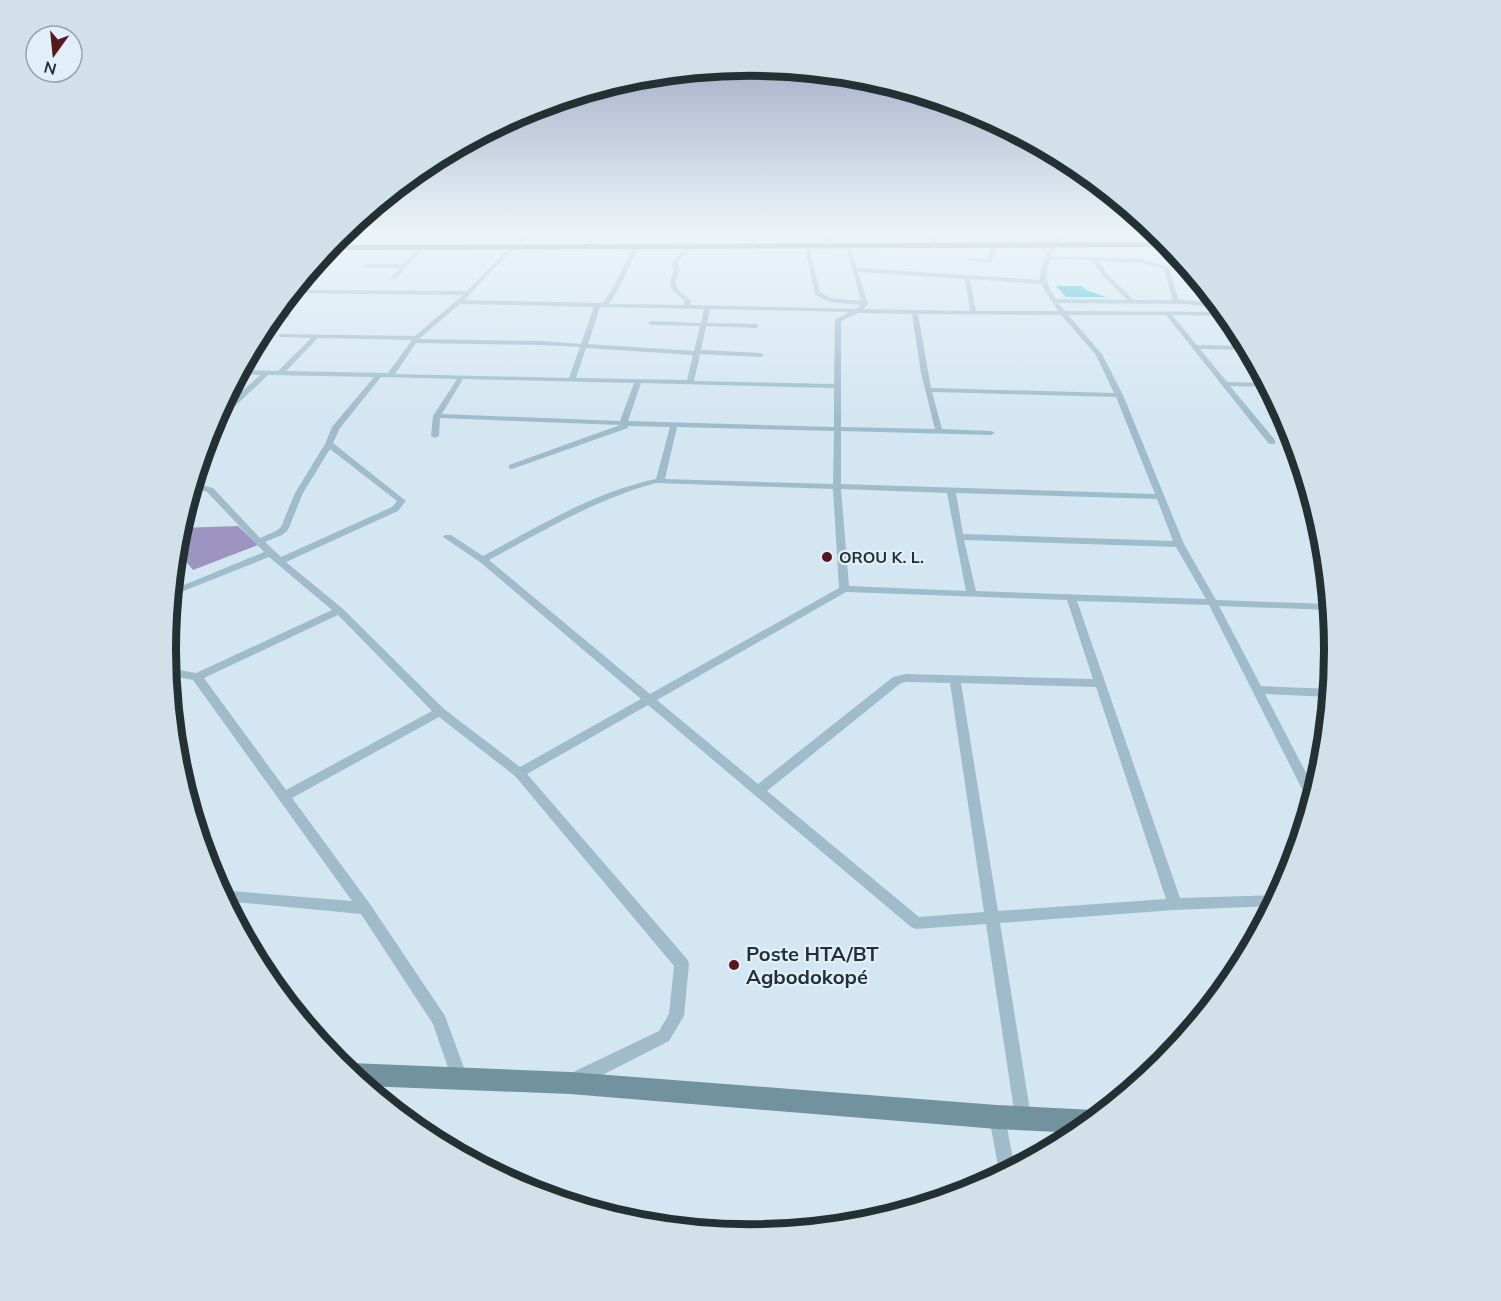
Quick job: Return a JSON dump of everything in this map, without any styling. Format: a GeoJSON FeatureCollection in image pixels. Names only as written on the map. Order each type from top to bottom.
{"type":"FeatureCollection","features":[{"type":"Feature","properties":{"kind":"street"},"geometry":{"type":"LineString","coordinates":[[391,374],[415,339],[467,295]]}},
{"type":"Feature","properties":{"kind":"street"},"geometry":{"type":"LineString","coordinates":[[572,379],[601,305],[611,295]]}},
{"type":"Feature","properties":{"kind":"street"},"geometry":{"type":"LineString","coordinates":[[678,295],[688,301],[687,307]]}},
{"type":"Feature","properties":{"kind":"street"},"geometry":{"type":"LineString","coordinates":[[821,295],[829,300],[864,303]]}},
{"type":"Feature","properties":{"kind":"street"},"geometry":{"type":"LineString","coordinates":[[862,295],[864,303]]}},
{"type":"Feature","properties":{"kind":"street"},"geometry":{"type":"LineString","coordinates":[[970,295],[973,312]]}},
{"type":"Feature","properties":{"kind":"street"},"geometry":{"type":"LineString","coordinates":[[1051,295],[1062,311],[1099,354],[1119,395],[1179,544],[1214,603],[1307,788]]}},
{"type":"Feature","properties":{"kind":"street"},"geometry":{"type":"LineString","coordinates":[[1125,295],[1133,302]]}},
{"type":"Feature","properties":{"kind":"street"},"geometry":{"type":"LineString","coordinates":[[1175,295],[1177,302]]}},
{"type":"Feature","properties":{"kind":"street"},"geometry":{"type":"LineString","coordinates":[[1055,301],[1177,302],[1209,305]]}},
{"type":"Feature","properties":{"kind":"street"},"geometry":{"type":"LineString","coordinates":[[457,302],[915,312],[1215,313]]}},
{"type":"Feature","properties":{"kind":"street"},"geometry":{"type":"LineString","coordinates":[[844,589],[837,487],[838,320],[858,310],[864,303]]}},
{"type":"Feature","properties":{"kind":"street"},"geometry":{"type":"LineString","coordinates":[[690,382],[708,307]]}},
{"type":"Feature","properties":{"kind":"street"},"geometry":{"type":"LineString","coordinates":[[915,312],[924,373],[939,432]]}},
{"type":"Feature","properties":{"kind":"street"},"geometry":{"type":"LineString","coordinates":[[1167,313],[1272,442]]}},
{"type":"Feature","properties":{"kind":"street"},"geometry":{"type":"LineString","coordinates":[[651,323],[756,326]]}},
{"type":"Feature","properties":{"kind":"street"},"geometry":{"type":"LineString","coordinates":[[281,335],[761,355]]}},
{"type":"Feature","properties":{"kind":"street"},"geometry":{"type":"LineString","coordinates":[[280,373],[316,336]]}},
{"type":"Feature","properties":{"kind":"street"},"geometry":{"type":"LineString","coordinates":[[1194,347],[1238,348]]}},
{"type":"Feature","properties":{"kind":"street"},"geometry":{"type":"LineString","coordinates":[[248,372],[837,386]]}},
{"type":"Feature","properties":{"kind":"street"},"geometry":{"type":"LineString","coordinates":[[233,403],[266,372]]}},
{"type":"Feature","properties":{"kind":"street"},"geometry":{"type":"LineString","coordinates":[[260,541],[285,528],[299,493],[330,444],[336,427],[380,374]]}},
{"type":"Feature","properties":{"kind":"street"},"geometry":{"type":"LineString","coordinates":[[435,436],[437,416],[462,376]]}},
{"type":"Feature","properties":{"kind":"street"},"geometry":{"type":"LineString","coordinates":[[627,424],[638,381]]}},
{"type":"Feature","properties":{"kind":"street"},"geometry":{"type":"LineString","coordinates":[[1226,384],[1259,385]]}},
{"type":"Feature","properties":{"kind":"street"},"geometry":{"type":"LineString","coordinates":[[930,390],[1119,395]]}},
{"type":"Feature","properties":{"kind":"street"},"geometry":{"type":"LineString","coordinates":[[437,416],[627,424],[991,433]]}},
{"type":"Feature","properties":{"kind":"street"},"geometry":{"type":"LineString","coordinates":[[512,467],[627,424]]}},
{"type":"Feature","properties":{"kind":"street"},"geometry":{"type":"LineString","coordinates":[[660,481],[674,425]]}},
{"type":"Feature","properties":{"kind":"street"},"geometry":{"type":"LineString","coordinates":[[180,590],[275,557],[400,505],[402,501],[330,444]]}},
{"type":"Feature","properties":{"kind":"street"},"geometry":{"type":"LineString","coordinates":[[483,560],[593,500],[634,485],[660,481],[1159,497]]}},
{"type":"Feature","properties":{"kind":"street"},"geometry":{"type":"LineString","coordinates":[[201,487],[210,490],[275,557],[339,611],[440,712],[519,773],[682,964],[676,1016],[664,1036],[570,1083]]}},
{"type":"Feature","properties":{"kind":"street"},"geometry":{"type":"LineString","coordinates":[[951,490],[972,594]]}},
{"type":"Feature","properties":{"kind":"street"},"geometry":{"type":"LineString","coordinates":[[448,537],[483,560],[916,923],[1175,904],[1267,900]]}},
{"type":"Feature","properties":{"kind":"street"},"geometry":{"type":"LineString","coordinates":[[959,537],[1179,544]]}},
{"type":"Feature","properties":{"kind":"street"},"geometry":{"type":"LineString","coordinates":[[519,773],[844,589],[1322,607]]}},
{"type":"Feature","properties":{"kind":"street"},"geometry":{"type":"LineString","coordinates":[[1071,597],[1175,904]]}},
{"type":"Feature","properties":{"kind":"street"},"geometry":{"type":"LineString","coordinates":[[177,673],[196,677],[339,611]]}},
{"type":"Feature","properties":{"kind":"street"},"geometry":{"type":"LineString","coordinates":[[196,677],[364,908],[440,1021],[460,1080]]}},
{"type":"Feature","properties":{"kind":"street"},"geometry":{"type":"LineString","coordinates":[[758,791],[890,683],[906,678],[1100,683]]}},
{"type":"Feature","properties":{"kind":"street"},"geometry":{"type":"LineString","coordinates":[[954,679],[1023,1117]]}},
{"type":"Feature","properties":{"kind":"street"},"geometry":{"type":"LineString","coordinates":[[1258,690],[1323,693]]}},
{"type":"Feature","properties":{"kind":"street"},"geometry":{"type":"LineString","coordinates":[[284,796],[440,712]]}},
{"type":"Feature","properties":{"kind":"street"},"geometry":{"type":"LineString","coordinates":[[232,896],[364,908]]}},
{"type":"Feature","properties":{"kind":"street"},"geometry":{"type":"LineString","coordinates":[[365,1075],[570,1083],[1079,1121]]}},
{"type":"Feature","properties":{"kind":"street"},"geometry":{"type":"LineString","coordinates":[[997,1116],[1005,1164]]}},
{"type":"Feature","properties":{"kind":"shaded area"},"geometry":{"type":"Polygon","coordinates":[[[238,526],[258,545],[193,570],[184,559],[190,528],[238,526]]]}},
{"type":"Feature","properties":{"kind":"building"},"geometry":{"type":"Polygon","coordinates":[[[1064,295],[1099,295],[1106,297],[1066,297],[1064,295]]]}},
{"type":"Feature","properties":{"kind":"place","name":"OROU K. L."},"geometry":{"type":"Point","coordinates":[827,557]}},
{"type":"Feature","properties":{"kind":"place","name":"Poste HTA/BT Agbodokopé"},"geometry":{"type":"Point","coordinates":[734,965]}}]}
